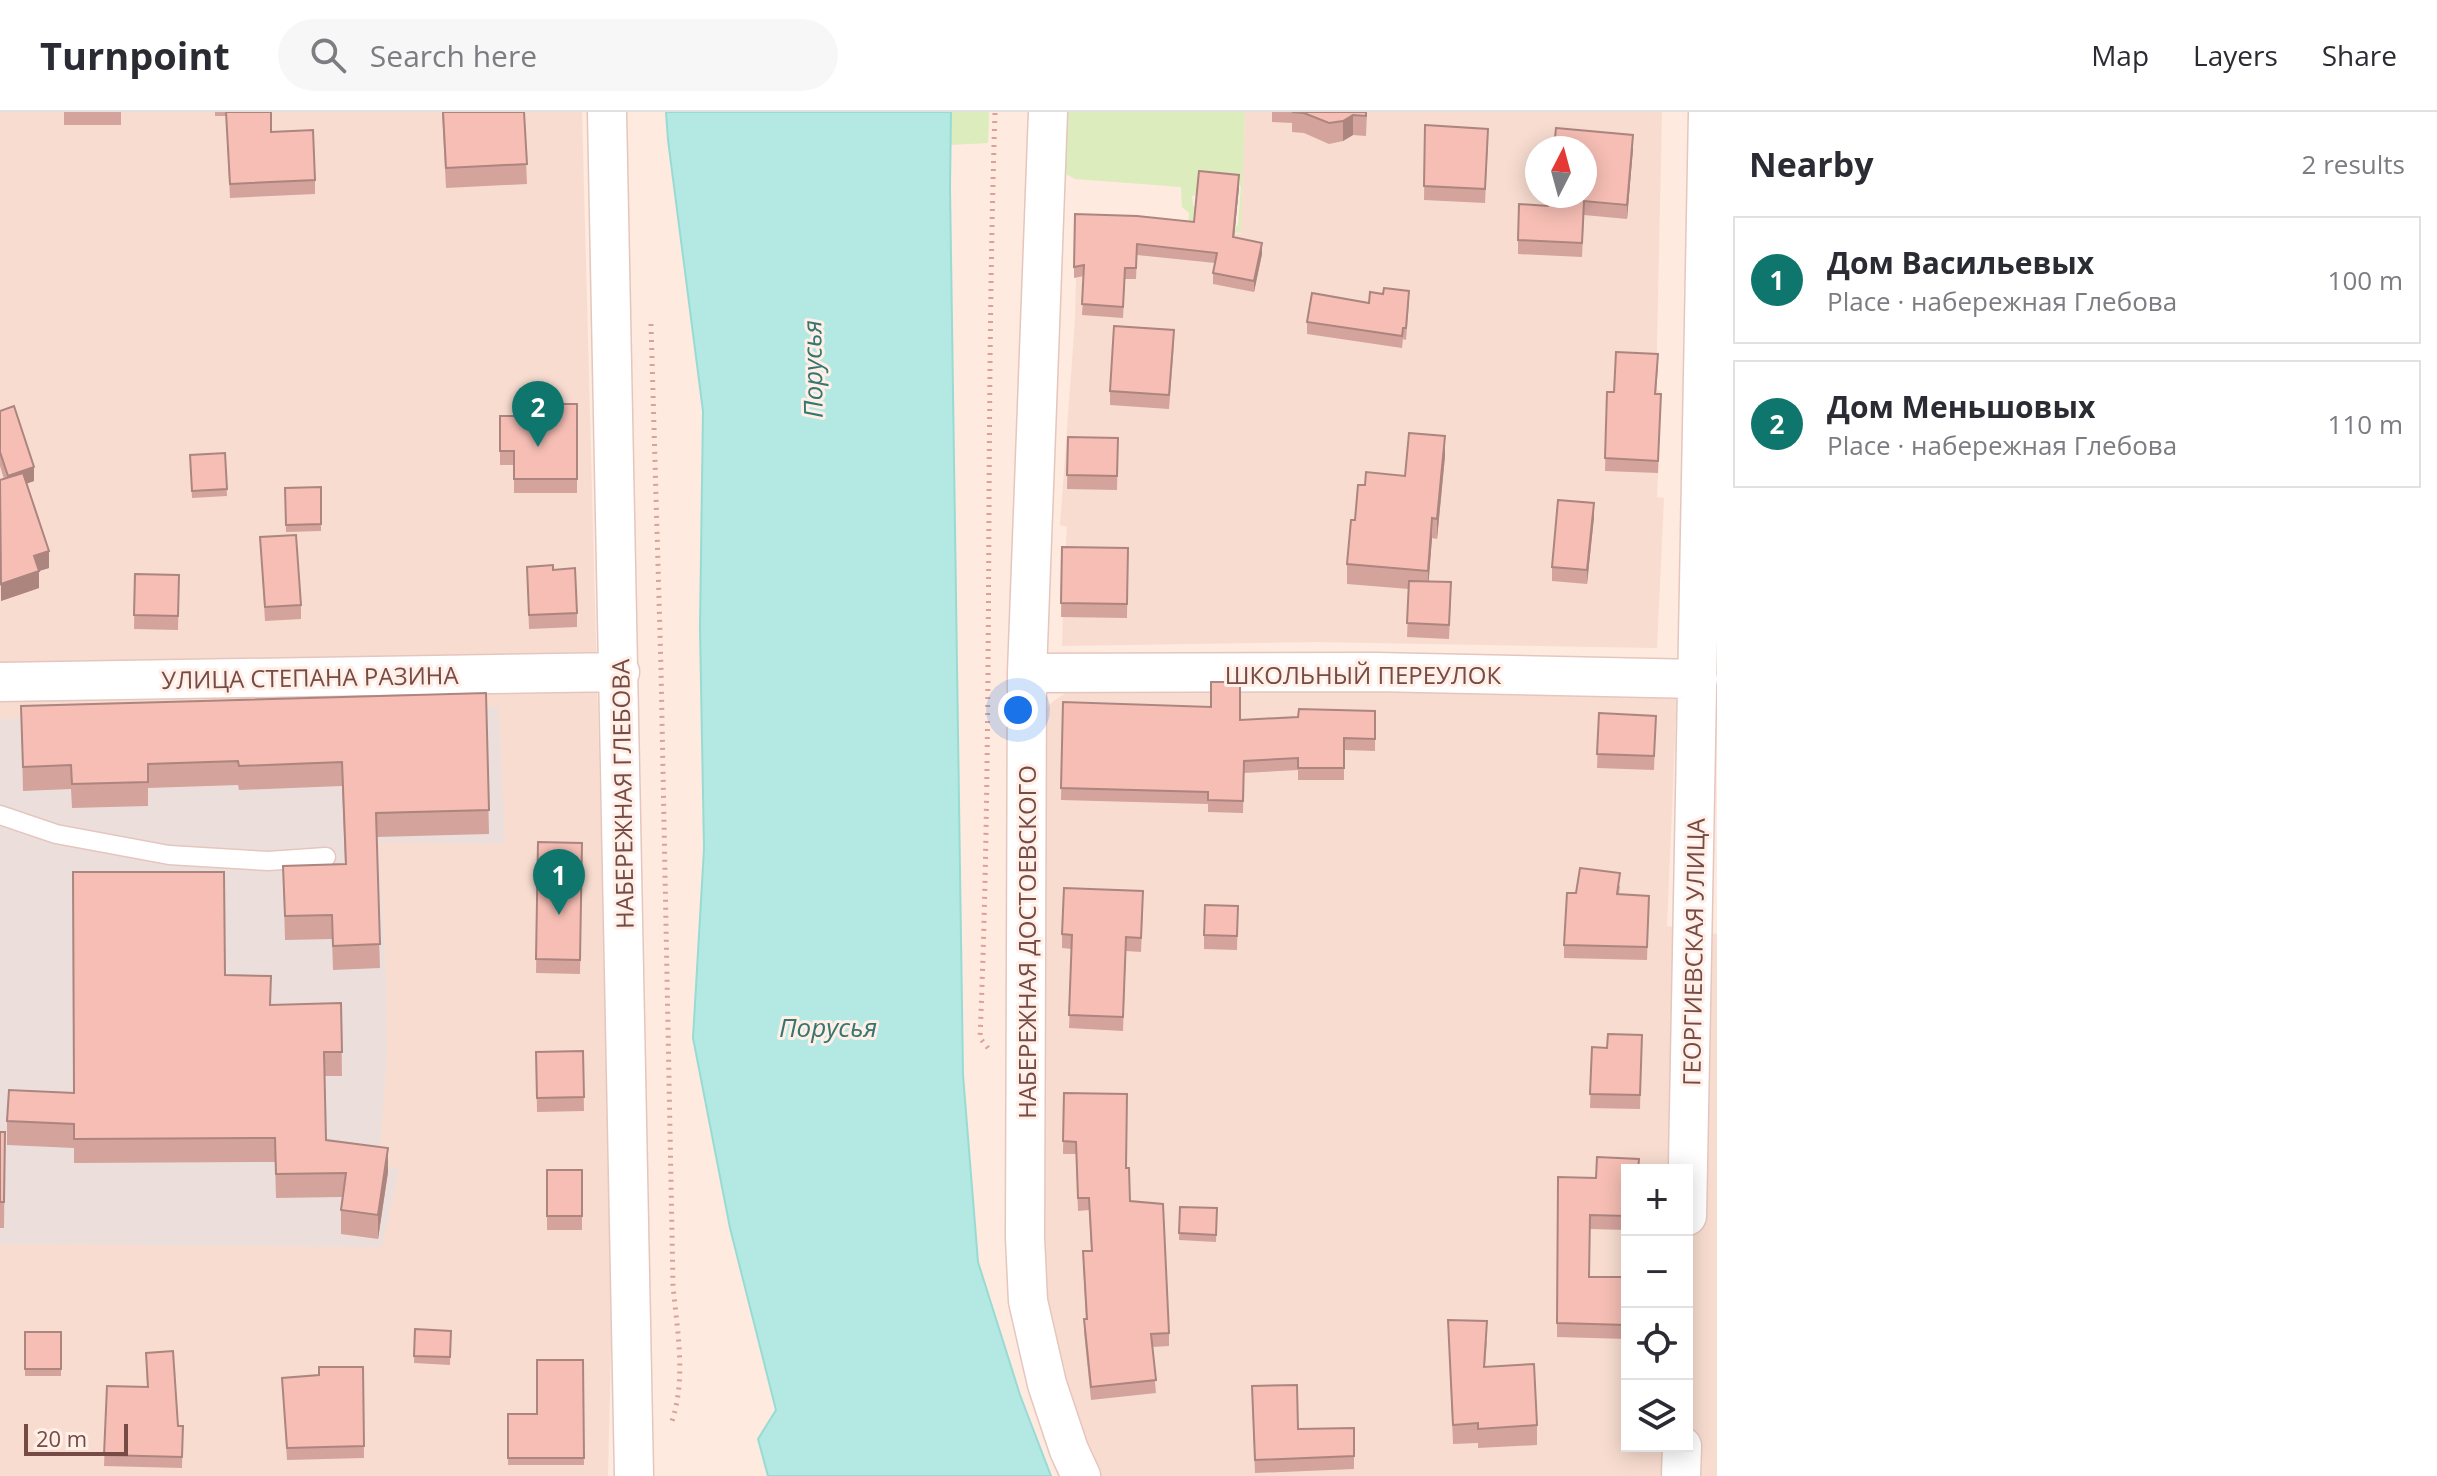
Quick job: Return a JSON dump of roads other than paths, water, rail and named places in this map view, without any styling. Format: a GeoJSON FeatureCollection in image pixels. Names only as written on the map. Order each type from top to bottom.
{"type":"FeatureCollection","features":[{"type":"Feature","properties":{"kind":"street","name":"НАБЕРЕЖНАЯ ГЛЕБОВА"},"geometry":{"type":"LineString","coordinates":[[607,112],[634,1476]]}},
{"type":"Feature","properties":{"kind":"street","name":"НАБЕРЕЖНАЯ ДОСТОЕВСКОГО"},"geometry":{"type":"LineString","coordinates":[[1048,112],[1027,673],[1025,1238],[1028,1301],[1047,1384],[1081,1476]]}},
{"type":"Feature","properties":{"kind":"street","name":"ГЕОРГИЕВСКАЯ УЛИЦА"},"geometry":{"type":"LineString","coordinates":[[1690,1164],[1705,908],[1708,112]]}},
{"type":"Feature","properties":{"kind":"street","name":"УЛИЦА СТЕПАНА РАЗИНА"},"geometry":{"type":"LineString","coordinates":[[0,682],[620,672]]}},
{"type":"Feature","properties":{"kind":"street","name":"ШКОЛЬНЫЙ ПЕРЕУЛОК"},"geometry":{"type":"LineString","coordinates":[[1027,673],[1376,672],[1708,681]]}},
{"type":"Feature","properties":{"kind":"street"},"geometry":{"type":"LineString","coordinates":[[1681,1476],[1682,1452]]}},
{"type":"Feature","properties":{"kind":"lane"},"geometry":{"type":"LineString","coordinates":[[0,815],[56,834],[169,855],[268,861],[326,857]]}},
{"type":"Feature","properties":{"kind":"water","name":"Порусья"},"geometry":{"type":"Polygon","coordinates":[[[666,112],[951,112],[963,1075],[978,1262],[1020,1395],[1051,1476],[768,1476],[758,1439],[776,1410],[730,1228],[693,1038],[704,849],[700,628],[703,411],[666,112]]]}},
{"type":"Feature","properties":{"kind":"place","name":"Дом Меньшовых"},"geometry":{"type":"Point","coordinates":[538,447]}},
{"type":"Feature","properties":{"kind":"place","name":"Дом Васильевых"},"geometry":{"type":"Point","coordinates":[559,915]}}]}
